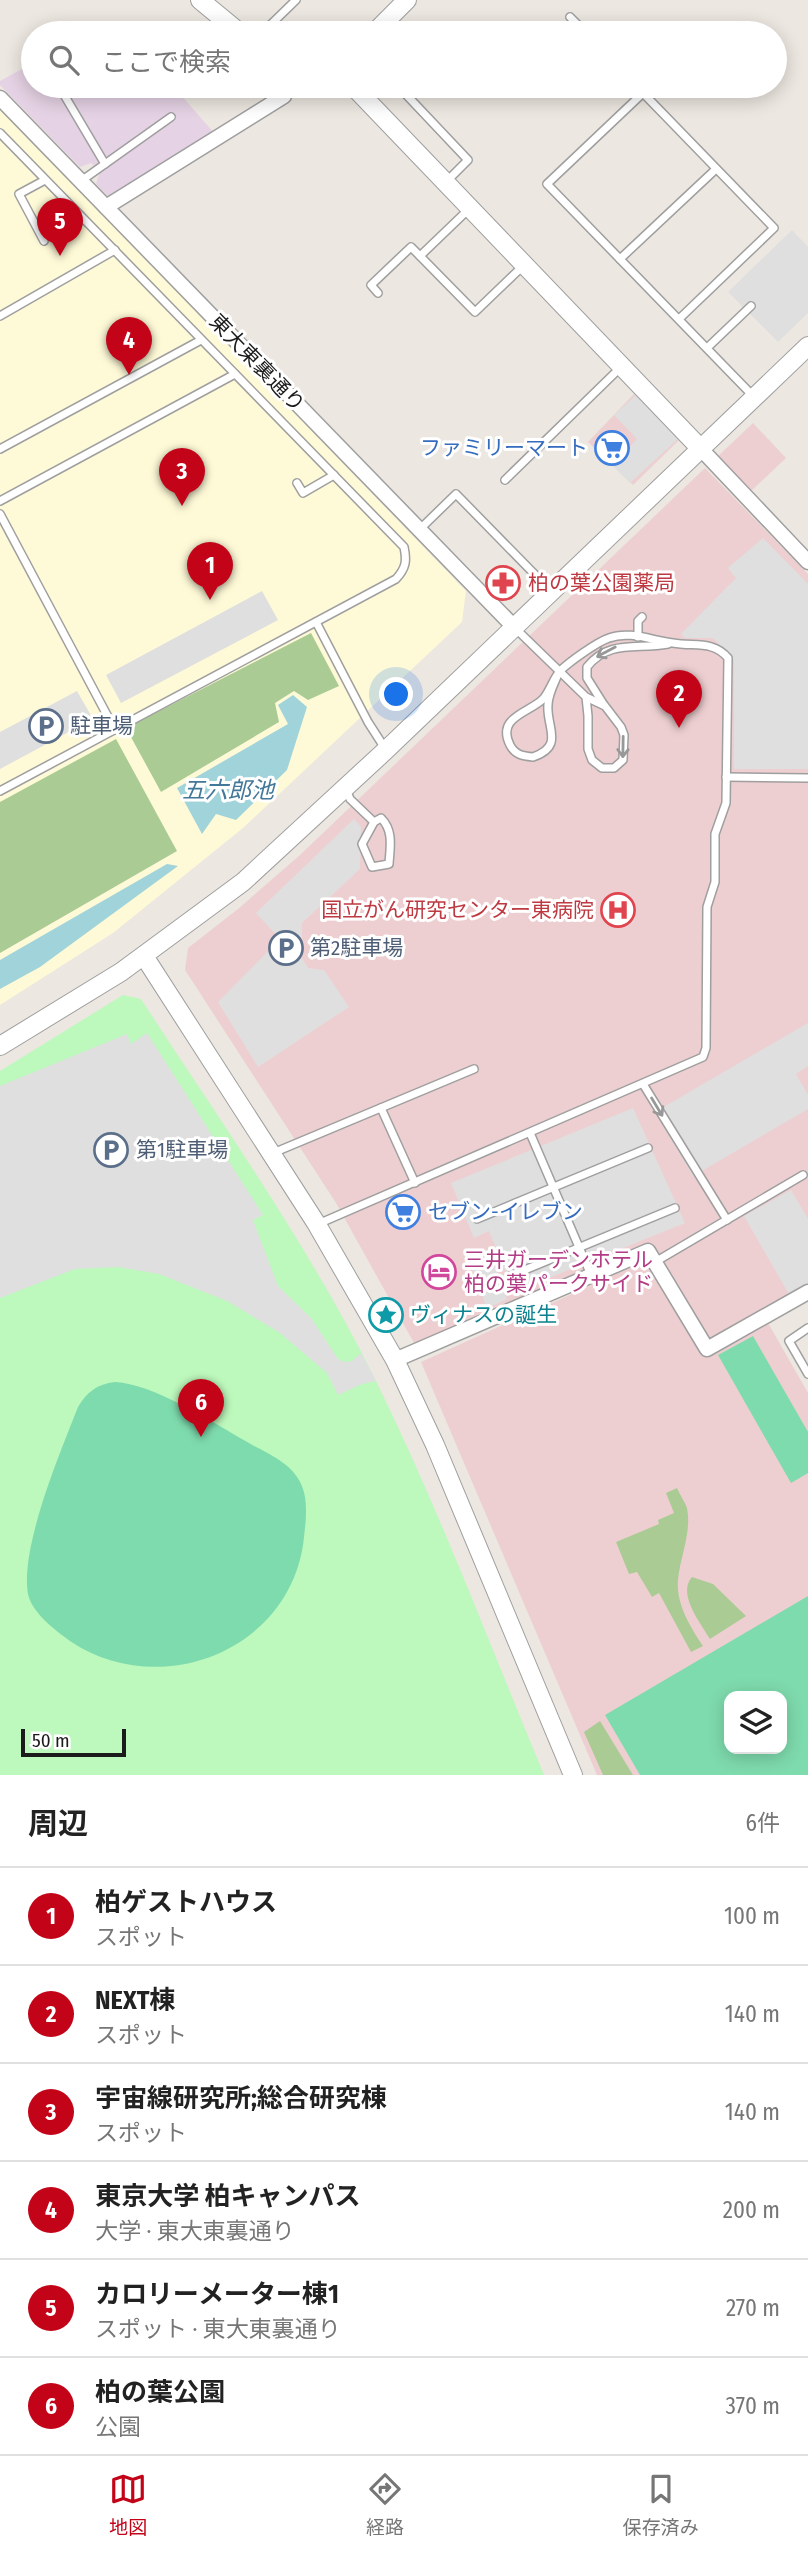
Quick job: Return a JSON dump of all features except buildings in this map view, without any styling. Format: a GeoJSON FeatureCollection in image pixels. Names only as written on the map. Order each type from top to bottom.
{"type":"FeatureCollection","features":[{"type":"Feature","properties":{"kind":"street"},"geometry":{"type":"LineString","coordinates":[[200,0],[225,21]]}},
{"type":"Feature","properties":{"kind":"street"},"geometry":{"type":"LineString","coordinates":[[386,21],[407,0]]}},
{"type":"Feature","properties":{"kind":"street","name":"東大東裏通り"},"geometry":{"type":"LineString","coordinates":[[0,98],[514,628]]}},
{"type":"Feature","properties":{"kind":"street"},"geometry":{"type":"LineString","coordinates":[[106,207],[281,98]]}},
{"type":"Feature","properties":{"kind":"street"},"geometry":{"type":"LineString","coordinates":[[373,98],[445,182],[808,562]]}},
{"type":"Feature","properties":{"kind":"street"},"geometry":{"type":"LineString","coordinates":[[0,1046],[144,956],[243,881],[386,750],[808,346]]}},
{"type":"Feature","properties":{"kind":"street"},"geometry":{"type":"LineString","coordinates":[[144,956],[317,1224],[395,1360],[435,1445],[573,1775]]}},
{"type":"Feature","properties":{"kind":"street"},"geometry":{"type":"LineString","coordinates":[[395,1360],[648,1251],[707,1349],[808,1292]]}},
{"type":"Feature","properties":{"kind":"lane"},"geometry":{"type":"LineString","coordinates":[[274,21],[296,0]]}},
{"type":"Feature","properties":{"kind":"lane"},"geometry":{"type":"LineString","coordinates":[[570,17],[574,21]]}},
{"type":"Feature","properties":{"kind":"lane"},"geometry":{"type":"LineString","coordinates":[[66,98],[105,164]]}},
{"type":"Feature","properties":{"kind":"lane"},"geometry":{"type":"LineString","coordinates":[[409,98],[468,160],[445,182]]}},
{"type":"Feature","properties":{"kind":"lane"},"geometry":{"type":"LineString","coordinates":[[638,98],[547,184],[755,397]]}},
{"type":"Feature","properties":{"kind":"lane"},"geometry":{"type":"LineString","coordinates":[[648,98],[774,228],[679,319]]}},
{"type":"Feature","properties":{"kind":"lane"},"geometry":{"type":"LineString","coordinates":[[80,181],[171,117]]}},
{"type":"Feature","properties":{"kind":"lane"},"geometry":{"type":"LineString","coordinates":[[0,133],[404,547],[406,558],[404,569],[396,579],[0,791]]}},
{"type":"Feature","properties":{"kind":"lane"},"geometry":{"type":"LineString","coordinates":[[620,259],[716,169]]}},
{"type":"Feature","properties":{"kind":"lane"},"geometry":{"type":"LineString","coordinates":[[44,241],[19,194],[45,180]]}},
{"type":"Feature","properties":{"kind":"lane"},"geometry":{"type":"LineString","coordinates":[[420,256],[470,208]]}},
{"type":"Feature","properties":{"kind":"lane"},"geometry":{"type":"LineString","coordinates":[[378,293],[371,285],[411,247],[475,312],[524,265]]}},
{"type":"Feature","properties":{"kind":"lane"},"geometry":{"type":"LineString","coordinates":[[0,316],[115,250]]}},
{"type":"Feature","properties":{"kind":"lane"},"geometry":{"type":"LineString","coordinates":[[707,348],[751,306]]}},
{"type":"Feature","properties":{"kind":"lane"},"geometry":{"type":"LineString","coordinates":[[0,449],[201,340]]}},
{"type":"Feature","properties":{"kind":"lane"},"geometry":{"type":"LineString","coordinates":[[505,480],[622,366]]}},
{"type":"Feature","properties":{"kind":"lane"},"geometry":{"type":"LineString","coordinates":[[0,500],[235,374]]}},
{"type":"Feature","properties":{"kind":"lane"},"geometry":{"type":"LineString","coordinates":[[298,483],[303,494],[334,475]]}},
{"type":"Feature","properties":{"kind":"lane"},"geometry":{"type":"LineString","coordinates":[[419,530],[456,494],[552,592]]}},
{"type":"Feature","properties":{"kind":"lane"},"geometry":{"type":"LineString","coordinates":[[0,514],[115,730]]}},
{"type":"Feature","properties":{"kind":"lane"},"geometry":{"type":"LineString","coordinates":[[638,637],[638,621],[642,617]]}},
{"type":"Feature","properties":{"kind":"lane"},"geometry":{"type":"LineString","coordinates":[[316,622],[386,750]]}},
{"type":"Feature","properties":{"kind":"lane"},"geometry":{"type":"LineString","coordinates":[[514,628],[586,697],[605,706]]}},
{"type":"Feature","properties":{"kind":"lane"},"geometry":{"type":"LineString","coordinates":[[317,1224],[703,1057],[706,1048],[707,907],[715,882],[715,834],[726,803],[728,658],[717,647],[709,645],[672,643],[650,637],[612,636],[559,672],[542,700],[514,716],[509,724],[509,741],[516,753],[533,757],[548,748],[552,740],[552,727],[547,706],[559,672]]}},
{"type":"Feature","properties":{"kind":"lane"},"geometry":{"type":"LineString","coordinates":[[586,697],[590,755],[602,768],[614,768],[623,760],[624,735],[587,678],[587,667],[592,660],[613,647],[651,647],[672,643]]}},
{"type":"Feature","properties":{"kind":"lane"},"geometry":{"type":"LineString","coordinates":[[726,777],[808,778]]}},
{"type":"Feature","properties":{"kind":"lane"},"geometry":{"type":"LineString","coordinates":[[345,788],[350,799],[374,822]]}},
{"type":"Feature","properties":{"kind":"lane"},"geometry":{"type":"LineString","coordinates":[[381,818],[388,825],[391,840],[389,864],[372,867],[362,844],[374,822],[381,818]]}},
{"type":"Feature","properties":{"kind":"lane"},"geometry":{"type":"LineString","coordinates":[[272,1153],[474,1069]]}},
{"type":"Feature","properties":{"kind":"lane"},"geometry":{"type":"LineString","coordinates":[[643,1084],[727,1220]]}},
{"type":"Feature","properties":{"kind":"lane"},"geometry":{"type":"LineString","coordinates":[[381,1108],[415,1182]]}},
{"type":"Feature","properties":{"kind":"lane"},"geometry":{"type":"LineString","coordinates":[[530,1133],[591,1275]]}},
{"type":"Feature","properties":{"kind":"lane"},"geometry":{"type":"LineString","coordinates":[[477,1219],[648,1148]]}},
{"type":"Feature","properties":{"kind":"lane"},"geometry":{"type":"LineString","coordinates":[[655,1262],[783,1191],[803,1175]]}},
{"type":"Feature","properties":{"kind":"lane"},"geometry":{"type":"LineString","coordinates":[[510,1276],[675,1208]]}},
{"type":"Feature","properties":{"kind":"lane"},"geometry":{"type":"LineString","coordinates":[[808,1328],[789,1341],[808,1374]]}},
{"type":"Feature","properties":{"kind":"shaded area"},"geometry":{"type":"Polygon","coordinates":[[[21,70],[21,98],[183,98],[213,132],[109,197],[96,184],[100,171],[91,163],[80,167],[0,85],[0,81],[21,70]]]}},
{"type":"Feature","properties":{"kind":"shaded area"},"geometry":{"type":"Polygon","coordinates":[[[0,108],[466,591],[462,622],[243,828],[113,933],[0,1005],[0,108]]]}},
{"type":"Feature","properties":{"kind":"shaded area"},"geometry":{"type":"Polygon","coordinates":[[[792,230],[808,247],[808,313],[778,342],[728,292],[792,230]]]}},
{"type":"Feature","properties":{"kind":"shaded area"},"geometry":{"type":"Polygon","coordinates":[[[634,394],[679,440],[633,485],[588,442],[634,394]]]}},
{"type":"Feature","properties":{"kind":"shaded area"},"geometry":{"type":"Polygon","coordinates":[[[636,395],[678,439],[630,483],[612,465],[637,439],[614,415],[636,395]]]}},
{"type":"Feature","properties":{"kind":"shaded area"},"geometry":{"type":"Polygon","coordinates":[[[753,423],[786,458],[748,494],[715,459],[753,423]]]}},
{"type":"Feature","properties":{"kind":"shaded area"},"geometry":{"type":"Polygon","coordinates":[[[705,468],[808,574],[808,1288],[711,1344],[651,1243],[414,1343],[336,1203],[185,970],[188,948],[300,855],[705,468]]]}},
{"type":"Feature","properties":{"kind":"shaded area"},"geometry":{"type":"Polygon","coordinates":[[[763,538],[808,584],[808,769],[734,769],[734,660],[713,638],[685,638],[681,634],[736,578],[728,568],[763,538]]]}},
{"type":"Feature","properties":{"kind":"shaded area"},"geometry":{"type":"Polygon","coordinates":[[[262,591],[278,620],[121,703],[106,675],[262,591]]]}},
{"type":"Feature","properties":{"kind":"shaded area","name":"駐車場"},"geometry":{"type":"Polygon","coordinates":[[[77,691],[93,719],[0,769],[0,732],[77,691]]]}},
{"type":"Feature","properties":{"kind":"shaded area","name":"第2駐車場"},"geometry":{"type":"Polygon","coordinates":[[[354,819],[361,827],[360,869],[302,923],[302,958],[308,968],[324,970],[349,1007],[258,1067],[218,1002],[280,939],[256,913],[354,819]]]}},
{"type":"Feature","properties":{"kind":"shaded area"},"geometry":{"type":"Polygon","coordinates":[[[808,1023],[808,1066],[796,1074],[808,1095],[808,1109],[693,1176],[655,1112],[808,1023]]]}},
{"type":"Feature","properties":{"kind":"shaded area","name":"第1駐車場"},"geometry":{"type":"Polygon","coordinates":[[[147,1033],[263,1215],[253,1220],[278,1286],[311,1318],[338,1359],[352,1361],[361,1353],[376,1381],[338,1395],[327,1373],[280,1333],[227,1301],[159,1274],[118,1267],[75,1269],[0,1298],[0,1086],[127,1034],[131,1044],[147,1033]]]}},
{"type":"Feature","properties":{"kind":"shaded area"},"geometry":{"type":"Polygon","coordinates":[[[633,1108],[685,1223],[514,1292],[489,1231],[474,1238],[451,1183],[633,1108]]]}},
{"type":"Feature","properties":{"kind":"shaded area"},"geometry":{"type":"Polygon","coordinates":[[[791,1190],[808,1219],[808,1286],[790,1296],[744,1216],[791,1190]]]}},
{"type":"Feature","properties":{"kind":"shaded area"},"geometry":{"type":"Polygon","coordinates":[[[492,1260],[507,1299],[487,1308],[471,1268],[492,1260]]]}},
{"type":"Feature","properties":{"kind":"shaded area"},"geometry":{"type":"Polygon","coordinates":[[[645,1261],[707,1357],[768,1323],[808,1393],[808,1775],[597,1775],[421,1362],[645,1261]]]}},
{"type":"Feature","properties":{"kind":"green space"},"geometry":{"type":"Polygon","coordinates":[[[311,633],[339,686],[308,700],[294,691],[275,703],[279,722],[161,792],[126,728],[311,633]]]}},
{"type":"Feature","properties":{"kind":"green space"},"geometry":{"type":"Polygon","coordinates":[[[116,739],[177,851],[0,953],[0,802],[116,739]]]}},
{"type":"Feature","properties":{"kind":"green space"},"geometry":{"type":"Polygon","coordinates":[[[123,995],[141,999],[294,1234],[350,1331],[421,1478],[544,1775],[0,1775],[0,1071],[123,995]]]}},
{"type":"Feature","properties":{"kind":"green space"},"geometry":{"type":"Polygon","coordinates":[[[753,1336],[808,1432],[808,1473],[791,1483],[718,1355],[753,1336]]]}},
{"type":"Feature","properties":{"kind":"green space"},"geometry":{"type":"Polygon","coordinates":[[[115,1382],[131,1384],[165,1397],[270,1454],[295,1474],[306,1501],[304,1537],[294,1576],[275,1610],[249,1636],[217,1654],[181,1665],[143,1666],[105,1659],[64,1637],[34,1608],[28,1594],[27,1574],[36,1526],[78,1407],[93,1390],[115,1382]]]}},
{"type":"Feature","properties":{"kind":"green space"},"geometry":{"type":"Polygon","coordinates":[[[677,1488],[687,1508],[688,1517],[678,1580],[679,1598],[689,1623],[703,1646],[691,1652],[659,1593],[652,1597],[637,1572],[629,1574],[616,1542],[659,1524],[658,1520],[674,1513],[666,1493],[677,1488]]]}},
{"type":"Feature","properties":{"kind":"green space"},"geometry":{"type":"Polygon","coordinates":[[[692,1577],[713,1584],[746,1616],[710,1639],[688,1600],[688,1584],[692,1577]]]}},
{"type":"Feature","properties":{"kind":"green space"},"geometry":{"type":"Polygon","coordinates":[[[808,1596],[808,1775],[640,1775],[605,1715],[808,1596]]]}},
{"type":"Feature","properties":{"kind":"green space"},"geometry":{"type":"Polygon","coordinates":[[[600,1721],[633,1775],[603,1775],[584,1732],[600,1721]]]}},
{"type":"Feature","properties":{"kind":"water","name":"五六郎池"},"geometry":{"type":"Polygon","coordinates":[[[293,695],[307,707],[287,770],[236,820],[216,814],[202,834],[177,788],[288,724],[278,705],[293,695]]]}},
{"type":"Feature","properties":{"kind":"water","name":"五六郎池"},"geometry":{"type":"Polygon","coordinates":[[[167,864],[178,866],[40,967],[0,989],[0,960],[167,864]]]}},
{"type":"Feature","properties":{"kind":"place","name":"カロリーメーター棟1"},"geometry":{"type":"Point","coordinates":[60,256]}},
{"type":"Feature","properties":{"kind":"place","name":"東京大学 柏キャンパス"},"geometry":{"type":"Point","coordinates":[129,375]}},
{"type":"Feature","properties":{"kind":"place","name":"ファミリーマート"},"geometry":{"type":"Point","coordinates":[612,448]}},
{"type":"Feature","properties":{"kind":"place","name":"宇宙線研究所;総合研究棟"},"geometry":{"type":"Point","coordinates":[182,506]}},
{"type":"Feature","properties":{"kind":"place","name":"柏の葉公園薬局"},"geometry":{"type":"Point","coordinates":[503,583]}},
{"type":"Feature","properties":{"kind":"place","name":"柏ゲストハウス"},"geometry":{"type":"Point","coordinates":[210,600]}},
{"type":"Feature","properties":{"kind":"place","name":"駐車場"},"geometry":{"type":"Point","coordinates":[46,726]}},
{"type":"Feature","properties":{"kind":"place","name":"NEXT棟"},"geometry":{"type":"Point","coordinates":[679,728]}},
{"type":"Feature","properties":{"kind":"place","name":"国立がん研究センター東病院"},"geometry":{"type":"Point","coordinates":[618,910]}},
{"type":"Feature","properties":{"kind":"place","name":"第2駐車場"},"geometry":{"type":"Point","coordinates":[286,948]}},
{"type":"Feature","properties":{"kind":"place","name":"第1駐車場"},"geometry":{"type":"Point","coordinates":[111,1150]}},
{"type":"Feature","properties":{"kind":"place","name":"セブン-イレブン"},"geometry":{"type":"Point","coordinates":[403,1212]}},
{"type":"Feature","properties":{"kind":"place","name":"三井ガーデンホテル 柏の葉パークサイド"},"geometry":{"type":"Point","coordinates":[439,1272]}},
{"type":"Feature","properties":{"kind":"place","name":"ヴィナスの誕生"},"geometry":{"type":"Point","coordinates":[386,1315]}},
{"type":"Feature","properties":{"kind":"place","name":"柏の葉公園"},"geometry":{"type":"Point","coordinates":[201,1437]}}]}
